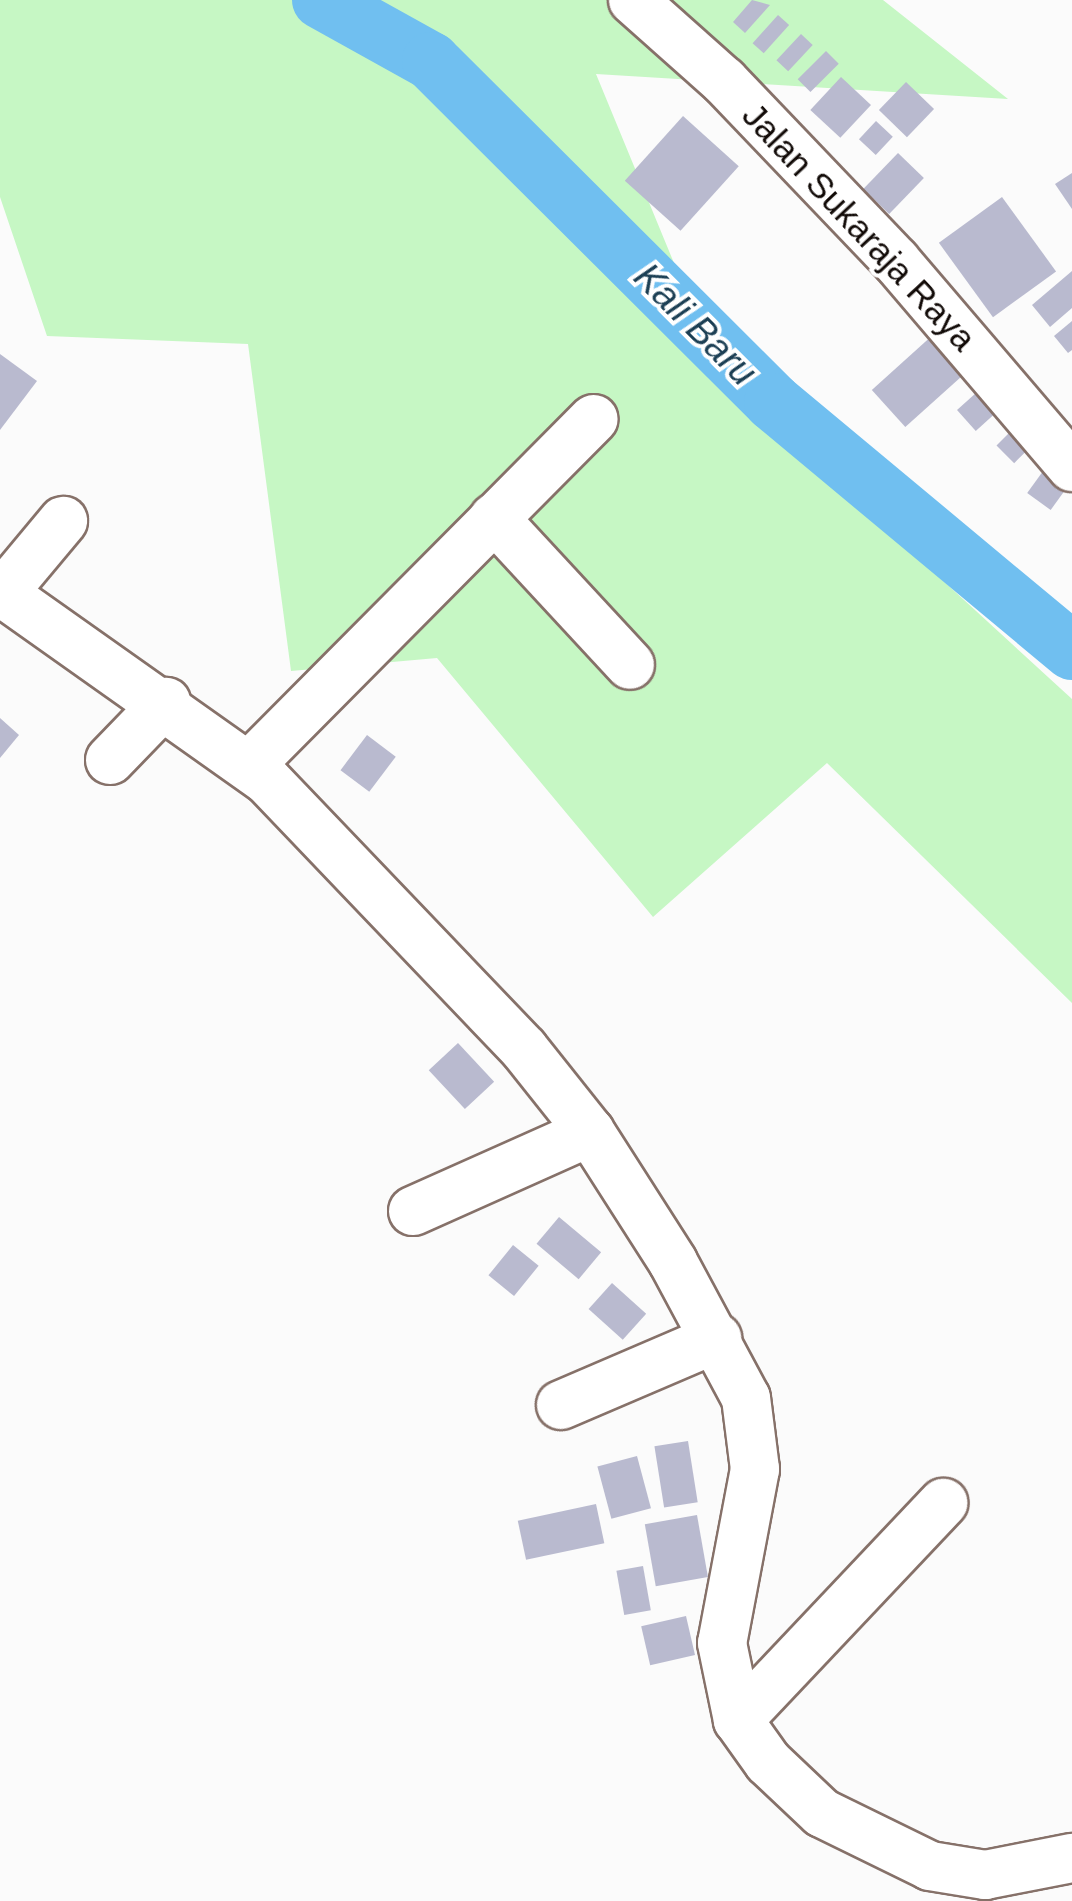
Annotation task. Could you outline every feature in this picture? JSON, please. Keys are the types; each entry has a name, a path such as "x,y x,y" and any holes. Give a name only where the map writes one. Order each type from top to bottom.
{"street":[{"name":"Jalan Sukaraja Raya","path":"632,0 724,80 896,261 1066,452"},
{"path":"249,766 593,419"},
{"path":"494,518 630,665"},
{"path":"63,521 1,592 166,702 249,766 524,1049 590,1132 717,1338 754,1435 722,1643 738,1720 786,1783 822,1814 897,1854 985,1875 1072,1858"},
{"path":"110,760 166,702"},
{"path":"412,1211 590,1132"},
{"path":"562,1405 717,1338"},
{"path":"738,1720 943,1502"}],"green space":[{"path":"0,0 883,0 1008,99 596,74 721,377 1072,699 1072,1003 827,763 653,917 437,658 291,671 248,344 47,336 0,197"}],"building":[{"path":"752,0 770,5 745,33 733,22"},
{"path":"778,15 789,25 764,53 753,43"},
{"path":"801,34 813,45 788,71 776,60"},
{"path":"826,51 839,64 810,92 798,79"},
{"path":"841,77 871,105 840,138 810,110"},
{"path":"906,82 934,109 907,137 879,110"},
{"path":"683,116 739,166 681,231 625,181"},
{"path":"876,121 893,137 876,155 859,139"},
{"path":"898,153 924,178 889,214 863,189"},
{"path":"1072,173 1072,209 1055,184"},
{"path":"1002,197 1056,271 993,317 939,243"},
{"path":"1072,271 1072,308 1050,327 1032,305"},
{"path":"1072,321 1072,350 1068,353 1054,336"},
{"path":"935,333 968,370 905,427 872,390"},
{"path":"0,354 37,381 0,430"},
{"path":"986,384 1005,405 976,431 957,410"},
{"path":"1017,425 1035,443 1014,463 996,446"},
{"path":"1046,467 1069,484 1051,510 1027,493"},
{"path":"0,718 19,735 0,758"},
{"path":"367,735 396,757 369,792 341,770"},
{"path":"458,1043 494,1082 465,1109 429,1070"},
{"path":"559,1217 601,1252 579,1279 537,1244"},
{"path":"513,1245 539,1266 514,1296 488,1275"},
{"path":"612,1283 646,1314 623,1340 589,1309"},
{"path":"688,1441 698,1502 664,1508 654,1446"},
{"path":"637,1456 651,1508 611,1519 597,1467"},
{"path":"596,1504 604,1543 526,1560 518,1521"},
{"path":"697,1515 708,1577 656,1586 645,1524"},
{"path":"643,1566 651,1610 624,1615 616,1571"},
{"path":"686,1616 695,1655 650,1665 641,1626"}],"waterway":[{"name":"Kali Baru","path":"321,0 431,61 773,402 1072,651"}]}
